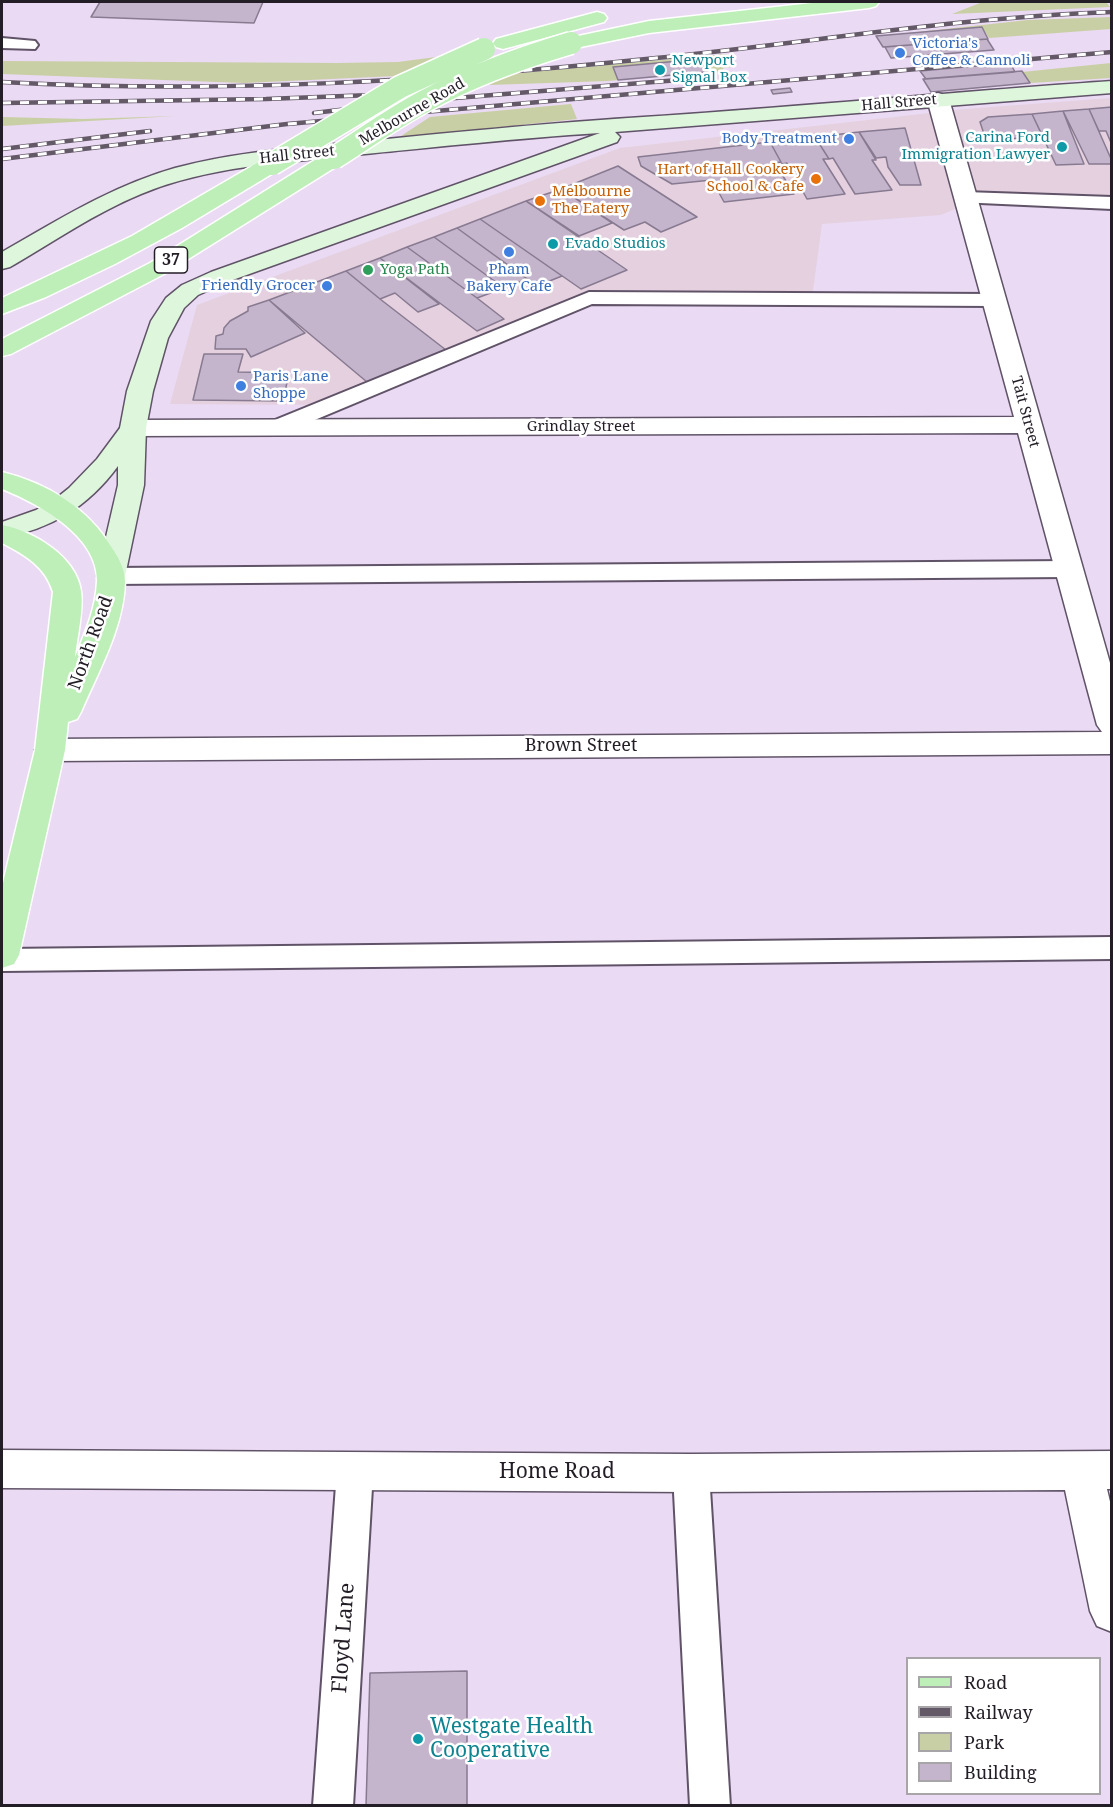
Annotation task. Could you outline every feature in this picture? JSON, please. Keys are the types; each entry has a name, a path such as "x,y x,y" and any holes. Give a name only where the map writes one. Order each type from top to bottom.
{"main road":[{"name":"Melbourne Road","path":"2,307 116,255 206,206 418,77 503,43 589,20 715,2"},
{"name":"Melbourne Road","path":"2,349 158,268 419,104 456,84 525,57 571,43 659,26 869,2"},
{"name":"North Road","path":"2,480 39,495 63,508 94,539 104,555 111,576 104,618 50,750"},
{"name":"North Road","path":"2,531 37,550 52,562 62,574 66,586 66,606 50,750 2,957"}],"street":[{"name":"Hall Street","path":"2,262 116,196 182,173 268,157 499,134 687,122 938,99 1112,87"},
{"name":"Tait Street","path":"938,99 1112,724"},
{"name":"Hall Street","path":"111,576 131,485 134,459 133,428 140,391 163,321 175,303 190,290 219,277 525,166 621,134 687,122"},
{"path":"499,134 520,139 532,146 535,150 534,156 525,166"},
{"name":"Grindlay Street","path":"133,428 1029,425"},
{"name":"Hall Street","path":"2,531 32,523 63,508 98,476 133,428"},
{"name":"Brown Street","path":"50,750 1112,743"},
{"name":"Home Road","path":"2,1469 691,1473 1097,1470"},
{"path":"1097,1470 1112,1611"}],"lane":[{"path":"2,43 30,45"},
{"path":"965,198 1112,203"},
{"path":"278,428 590,298 994,300"},
{"path":"111,576 1069,569"},
{"path":"2,957 1112,948"},
{"name":"Floyd Lane","path":"333,1806 356,1471"},
{"path":"691,1473 710,1806"}],"shaded area":[{"path":"1111,98 1111,198 992,193 941,215 822,224 812,298 591,294 325,405 170,404 197,305 620,148 965,109"}],"green space":[{"path":"1106,2 1110,7 952,14 980,3"},
{"path":"1111,17 1111,29 989,38 982,27 899,34 1028,20"},
{"path":"726,54 732,67 723,68 724,71 608,81 489,85 510,74"},
{"path":"436,57 396,76 244,83 2,74 2,61 338,63 398,62"},
{"path":"1111,63 1111,78 1030,83 1022,72"},
{"path":"571,104 577,119 398,138 430,117"},
{"path":"176,116 2,126 2,117 83,119"}],"building":[{"path":"100,2 263,2 254,23 91,17"},
{"path":"982,27 988,39 883,47 876,36"},
{"path":"987,39 994,50 891,58 885,47"},
{"name":"Newport Signal Box","path":"701,59 707,72 618,80 613,67"},
{"path":"1010,63 1015,72 926,79 920,71"},
{"path":"1022,71 1030,83 931,92 923,79"},
{"path":"790,88 792,92 773,94 771,90"},
{"path":"1112,107 1112,145 1106,131 1099,131 1089,109"},
{"path":"1089,109 1112,164 1089,164 1063,111"},
{"name":"Carina Ford Immigration Lawyer","path":"1063,111 1084,164 1056,165 1032,114"},
{"path":"1032,114 1043,137 986,140 980,122 988,117"},
{"path":"905,128 921,185 900,185 888,167 886,157 876,158 859,132"},
{"path":"859,132 876,160 872,160 892,190 855,194 833,158 829,159 815,137"},
{"name":"Hart of Hall Cookery School & Cafe","path":"815,137 829,159 823,159 845,194 807,199 787,163 782,164 770,142"},
{"path":"770,142 781,162 775,163 794,194 724,202 712,180 672,184 641,166 638,157"},
{"path":"618,166 697,217 661,232 645,222 624,230 561,189"},
{"path":"561,189 612,223 579,236 526,201"},
{"name":"Evado Studios","path":"526,201 627,270 581,289 480,219"},
{"name":"Pham Bakery Cafe","path":"480,219 562,276 537,286 457,228"},
{"path":"457,228 527,279 504,288 434,237"},
{"path":"434,237 504,288 477,298 407,247"},
{"path":"407,247 504,319 477,331 380,258"},
{"path":"380,258 439,304 418,312 395,293 380,299 346,271"},
{"path":"346,271 446,350 367,382 269,300"},
{"path":"269,300 305,333 251,357 246,349 215,349 216,336 223,334 224,328 230,321 248,311 248,307"},
{"name":"Paris Lane Shoppe","path":"204,354 243,354 238,372 289,373 283,401 193,400"},
{"name":"Westgate Health Cooperative","path":"467,1671 467,1806 366,1806 370,1673"}],"railway":[{"path":"2,82 167,87 410,79 656,58 998,19 1112,12"},
{"path":"2,159 287,124 1112,52"},
{"path":"314,113 406,102 691,79"},
{"path":"2,103 266,99 424,93"},
{"path":"2,149 150,131"}],"place":[{"name":"Victoria's Coffee & Cannoli","path":"900,53"},
{"name":"Newport Signal Box","path":"660,70"},
{"name":"Body Treatment","path":"849,139"},
{"name":"Carina Ford Immigration Lawyer","path":"1062,147"},
{"name":"Hart of Hall Cookery School & Cafe","path":"816,179"},
{"name":"Melbourne The Eatery","path":"540,201"},
{"name":"Evado Studios","path":"553,244"},
{"name":"Pham Bakery Cafe","path":"509,252"},
{"name":"Yoga Path","path":"368,270"},
{"name":"Friendly Grocer","path":"327,286"},
{"name":"Paris Lane Shoppe","path":"241,386"},
{"name":"Westgate Health Cooperative","path":"418,1739"}]}
